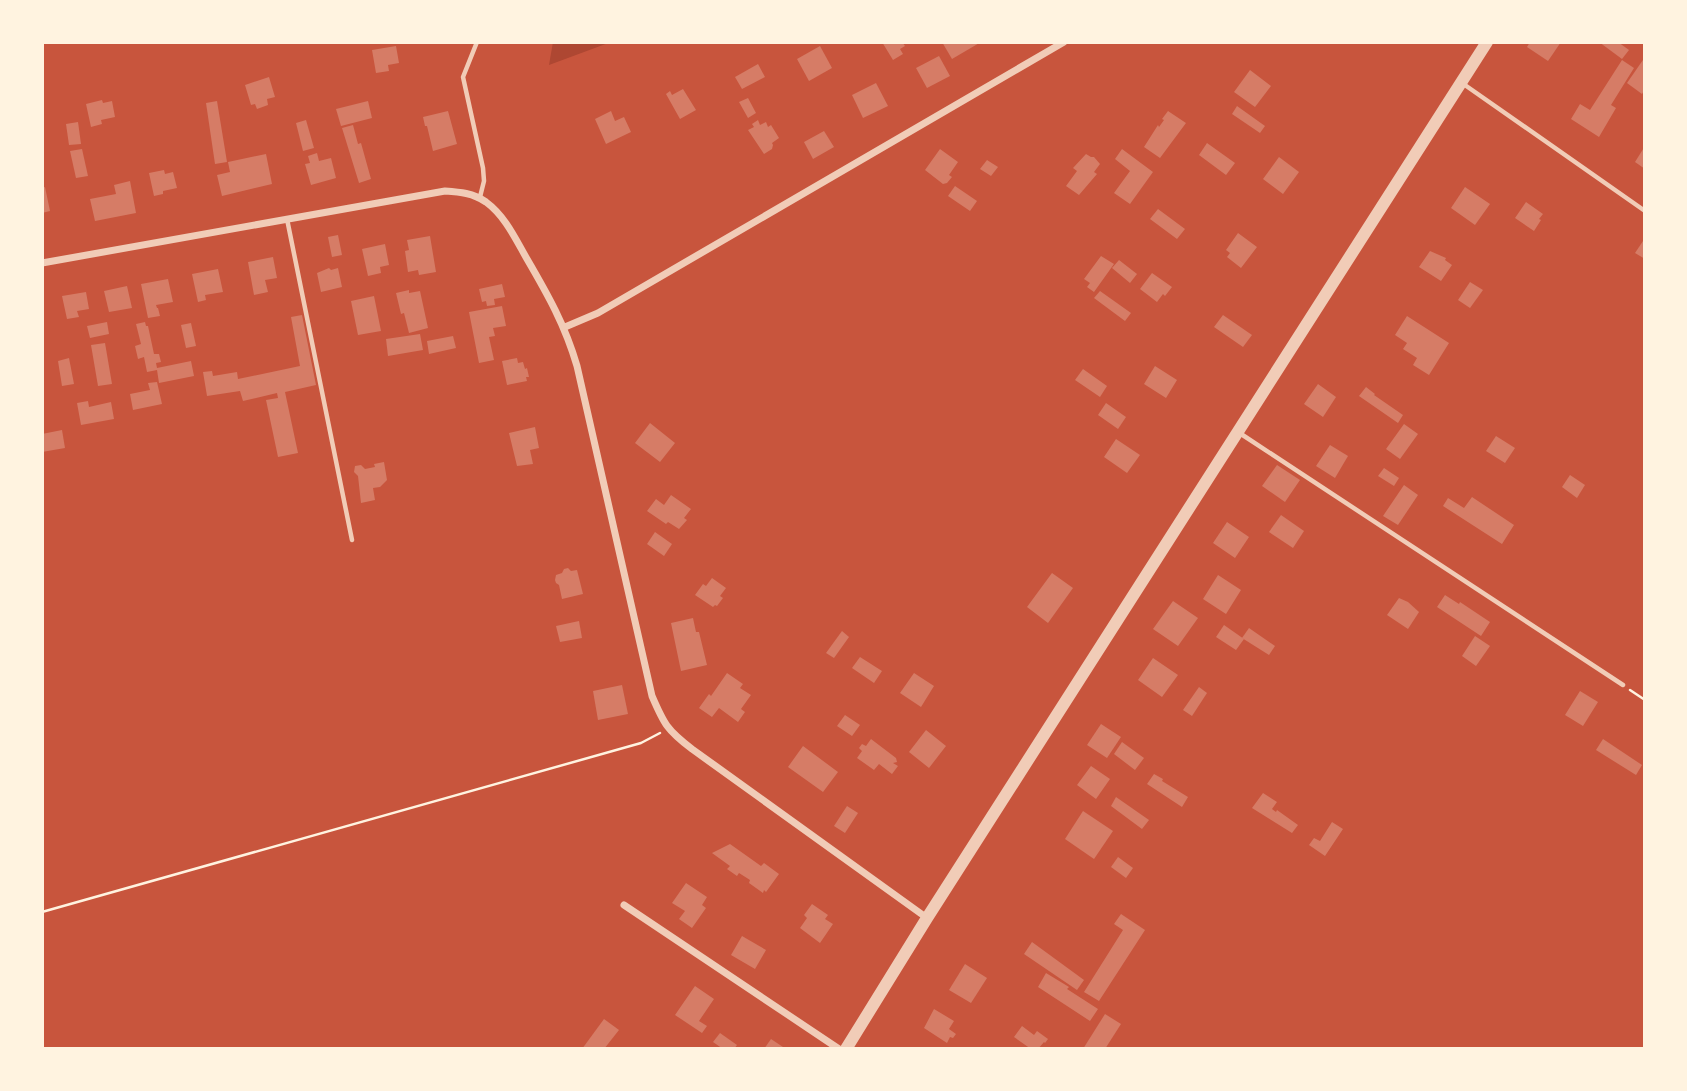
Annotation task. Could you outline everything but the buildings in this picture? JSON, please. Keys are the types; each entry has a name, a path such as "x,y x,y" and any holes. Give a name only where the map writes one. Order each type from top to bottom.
{"street":[{"path":"565,327 598,313 1064,42"},
{"path":"846,1049 1487,42"},
{"path":"42,263 445,191 480,198 507,223 565,327 577,366 652,696 664,723 692,749 927,918"},
{"path":"624,905 839,1049"}],"lane":[{"path":"477,42 463,77 483,168 484,181 480,198"},
{"path":"1461,83 1645,211"},
{"path":"287,219 352,540"},
{"path":"1237,432 1623,685"}],"path":[{"path":"1623,685 1645,700"},
{"path":"42,912 641,743 668,728"}],"shaded area":[{"path":"553,42 611,42 549,65"}]}
